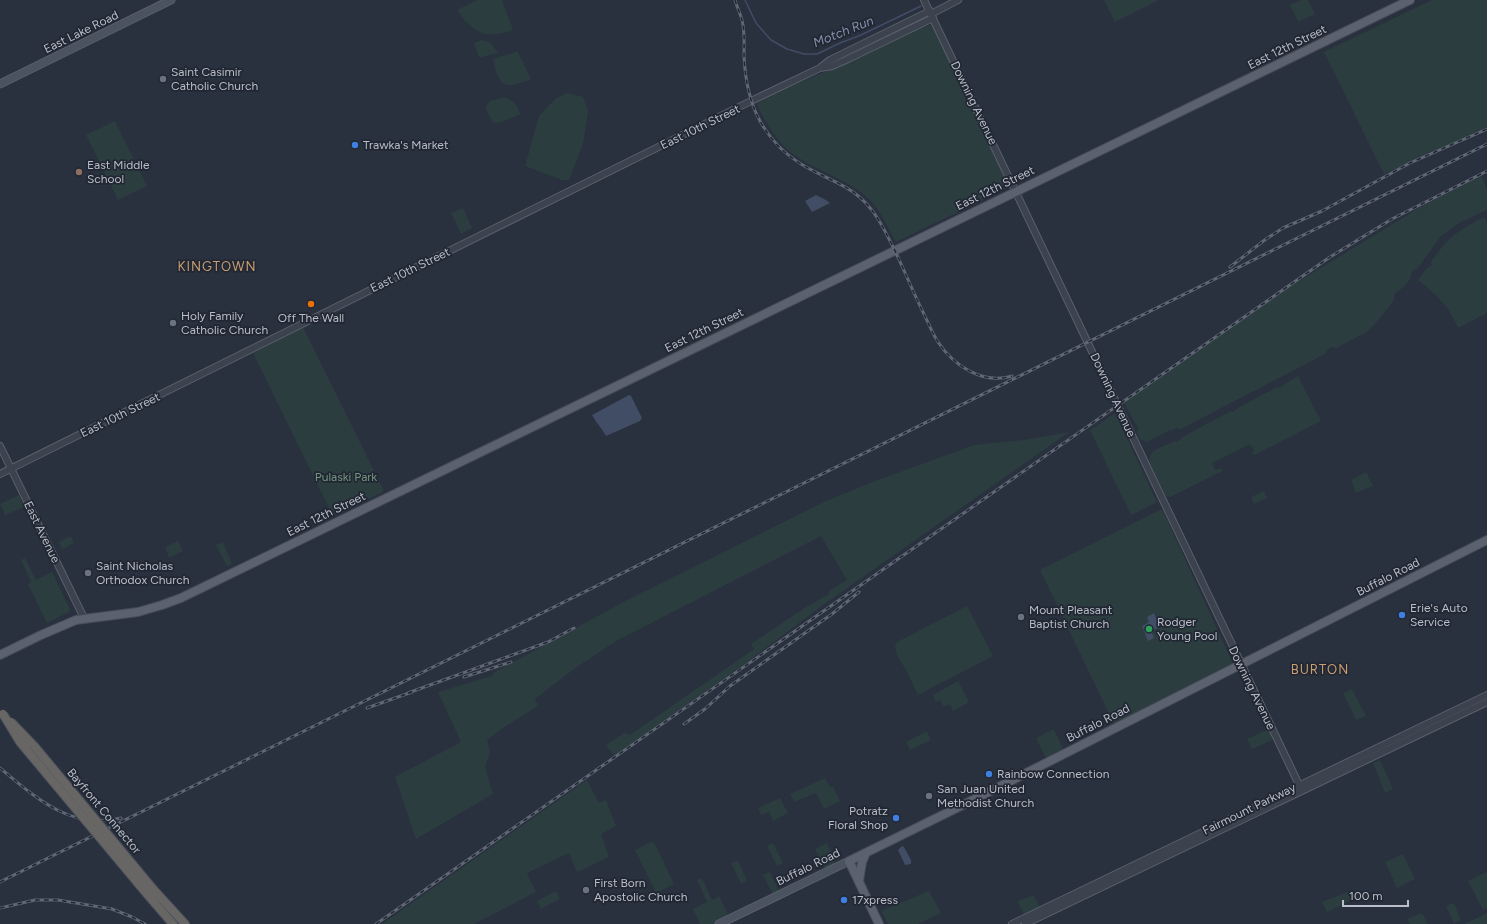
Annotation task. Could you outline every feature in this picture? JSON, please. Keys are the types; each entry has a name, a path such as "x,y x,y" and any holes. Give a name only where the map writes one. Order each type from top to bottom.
{"highway":[{"name":"Bayfront Connector","path":"1,713 35,747 150,892 173,924"},
{"name":"Bayfront Connector","path":"150,892 185,924"}],"main road":[{"name":"East Lake Road","path":"0,84 171,0"},
{"name":"East 12th Street","path":"0,655 70,621 84,618 118,616 138,612 181,598 1410,0"},
{"name":"Buffalo Road","path":"719,924 866,853 1487,540"},
{"path":"859,882 861,866 866,853"},
{"path":"849,861 879,924"}],"street":[{"name":"Downing Avenue","path":"924,0 1300,788"},
{"name":"East 10th Street","path":"0,474 300,324 820,68 832,66 848,59 958,0"},
{"name":"East Avenue","path":"0,446 84,618"},
{"name":"Fairmount Parkway","path":"1025,924 1487,695"},
{"name":"Fairmount Parkway","path":"1012,924 1300,788 1487,702"}],"green space":[{"path":"477,0 502,0 513,30 503,33 488,34 475,29 469,24 457,10"},
{"path":"1104,0 1159,0 1115,22"},
{"path":"1301,0 1308,0 1315,14 1298,22 1290,5"},
{"path":"1432,0 1487,0 1487,127 1384,174 1324,52"},
{"path":"933,25 1010,183 1009,186 991,196 896,242 881,215 870,200 852,186 804,161 788,150 772,132 756,104 921,27"},
{"path":"482,40 490,42 498,53 479,57 474,43"},
{"path":"518,52 531,79 515,85 504,84 498,76 493,59"},
{"path":"567,93 583,97 588,111 583,144 569,180 562,180 525,166 539,116 555,99"},
{"path":"505,97 515,103 521,114 502,122 493,123 485,107 490,101"},
{"path":"115,121 147,186 118,200 86,135"},
{"path":"1481,175 1487,189 1487,210 1459,223 1441,236 1417,269 1412,271 1408,282 1397,291 1394,295 1394,300 1367,332 1336,348 1332,347 1328,349 1325,354 1181,429 1176,428 1171,431 1171,434 1170,430 1147,442 1139,439 1137,431 1138,428 1123,401 1268,300 1442,194"},
{"path":"463,208 472,228 461,234 451,213"},
{"path":"1484,217 1487,222 1487,313 1458,328 1451,313 1441,301 1418,280 1427,268 1432,265 1431,262 1445,243 1462,229"},
{"name":"Pulaski Park","path":"303,327 383,489 383,492 335,515 332,514 253,353"},
{"path":"1298,376 1321,421 1254,455 1252,452 1254,451 1250,444 1212,463 1215,470 1220,468 1223,471 1170,497 1166,496 1150,463 1149,458 1153,451 1175,441 1177,442 1186,435 1231,411 1233,412 1277,387 1283,386"},
{"path":"1115,413 1157,502 1131,515 1090,430"},
{"path":"1069,432 826,603 751,659 614,756 606,745 624,733 630,735 754,649 751,644 806,607 829,594 829,591 847,580 821,536 616,641 574,669 535,699 538,706 487,740 490,752 485,767 493,794 416,839 395,777 461,742 438,692 492,676 495,672 629,599 824,502 870,483 974,445 1024,440"},
{"path":"1366,472 1373,486 1356,493 1351,480"},
{"path":"1264,491 1267,498 1254,504 1251,497"},
{"path":"19,495 24,507 5,515 0,504"},
{"path":"1162,509 1233,664 1114,724 1040,570"},
{"path":"71,536 74,543 62,549 59,542"},
{"path":"178,541 183,551 169,558 165,547"},
{"path":"223,542 232,564 227,566 216,545"},
{"path":"25,558 36,580 52,572 70,609 69,612 47,623 28,584 31,582 21,560"},
{"path":"967,606 993,656 918,695 897,655 895,646 897,642"},
{"path":"958,681 969,702 953,711 950,704 943,707 940,700 936,702 933,695"},
{"path":"1352,689 1366,716 1356,720 1343,693"},
{"path":"1054,729 1063,749 1046,758 1036,738"},
{"path":"1269,730 1274,739 1252,749 1247,739"},
{"path":"927,731 931,740 910,750 906,742"},
{"path":"1380,760 1393,789 1385,793 1373,763"},
{"path":"825,778 830,787 833,786 840,801 824,809 816,793 794,802 790,794"},
{"path":"587,780 599,803 606,800 616,826 601,834 609,857 577,872 569,853 527,873 536,892 474,924 382,924"},
{"path":"780,798 788,813 773,821 769,812 761,815 758,808"},
{"path":"654,842 674,884 656,893 635,850"},
{"path":"773,843 783,863 777,866 767,846"},
{"path":"827,843 836,864 827,868 824,867 815,849"},
{"path":"1403,854 1415,879 1397,888 1385,862"},
{"path":"738,860 747,881 741,884 731,863"},
{"path":"770,872 779,892 773,895 763,875"},
{"path":"1487,872 1487,908 1483,910 1468,881"},
{"path":"702,878 712,900 719,896 729,917 713,924 700,924 693,909 707,902 697,880"},
{"path":"556,891 560,899 541,909 537,901"},
{"path":"929,891 941,913 918,924 888,924 881,911"},
{"path":"1347,892 1350,901 1327,912 1322,902"},
{"path":"1034,895 1040,908 1024,915 1017,901"},
{"path":"1454,903 1461,920 1454,924 1446,906"},
{"path":"1422,913 1428,924 1410,924 1407,919"},
{"path":"1487,913 1487,924 1464,924"}],"water":[{"path":"816,195 830,203 812,212 805,201"},
{"path":"629,395 631,396 642,418 640,421 606,436 592,415"},
{"name":"Rodger Young Pool","path":"1154,613 1160,627 1151,631 1154,638 1148,641 1142,626 1149,622 1147,617"},
{"path":"902,846 911,860 911,864 905,865 898,850"}],"waterway":[{"name":"Motch Run","path":"745,0 756,23 771,40 787,49 804,54 817,54 921,6"}],"railway":[{"path":"735,0 743,24 744,56 748,89 756,113 768,134 794,160 853,192 870,208 891,242 934,335 952,359 961,366 980,376 990,378 1012,376"},
{"path":"1230,267 1266,239 1283,228 1322,211 1410,163 1487,129"},
{"path":"0,882 1487,144"},
{"path":"376,924 1330,257 1392,219 1487,171"},
{"path":"684,724 705,709 730,686 832,614 859,592"},
{"path":"408,693 548,642 574,628"},
{"path":"464,677 511,662"},
{"path":"367,708 412,692"},
{"path":"0,768 40,800 70,816 86,820 103,821 121,818"},
{"path":"0,908 35,900 58,900 112,909 145,924"}],"place":[{"name":"Saint Casimir Catholic Church","path":"163,79"},
{"name":"Trawka's Market","path":"355,145"},
{"name":"East Middle School","path":"79,172"},
{"name":"Off The Wall","path":"311,304"},
{"name":"Holy Family Catholic Church","path":"173,323"},
{"name":"Saint Nicholas Orthodox Church","path":"88,573"},
{"name":"Erie's Auto Service","path":"1402,615"},
{"name":"Mount Pleasant Baptist Church","path":"1021,617"},
{"name":"Rodger Young Pool","path":"1149,629"},
{"name":"Rainbow Connection","path":"989,774"},
{"name":"San Juan United Methodist Church","path":"929,796"},
{"name":"Potratz Floral Shop","path":"896,818"},
{"name":"First Born Apostolic Church","path":"586,890"},
{"name":"17xpress","path":"844,900"}],"district":[{"name":"KINGTOWN","path":"217,266"},
{"name":"BURTON","path":"1320,669"}]}
